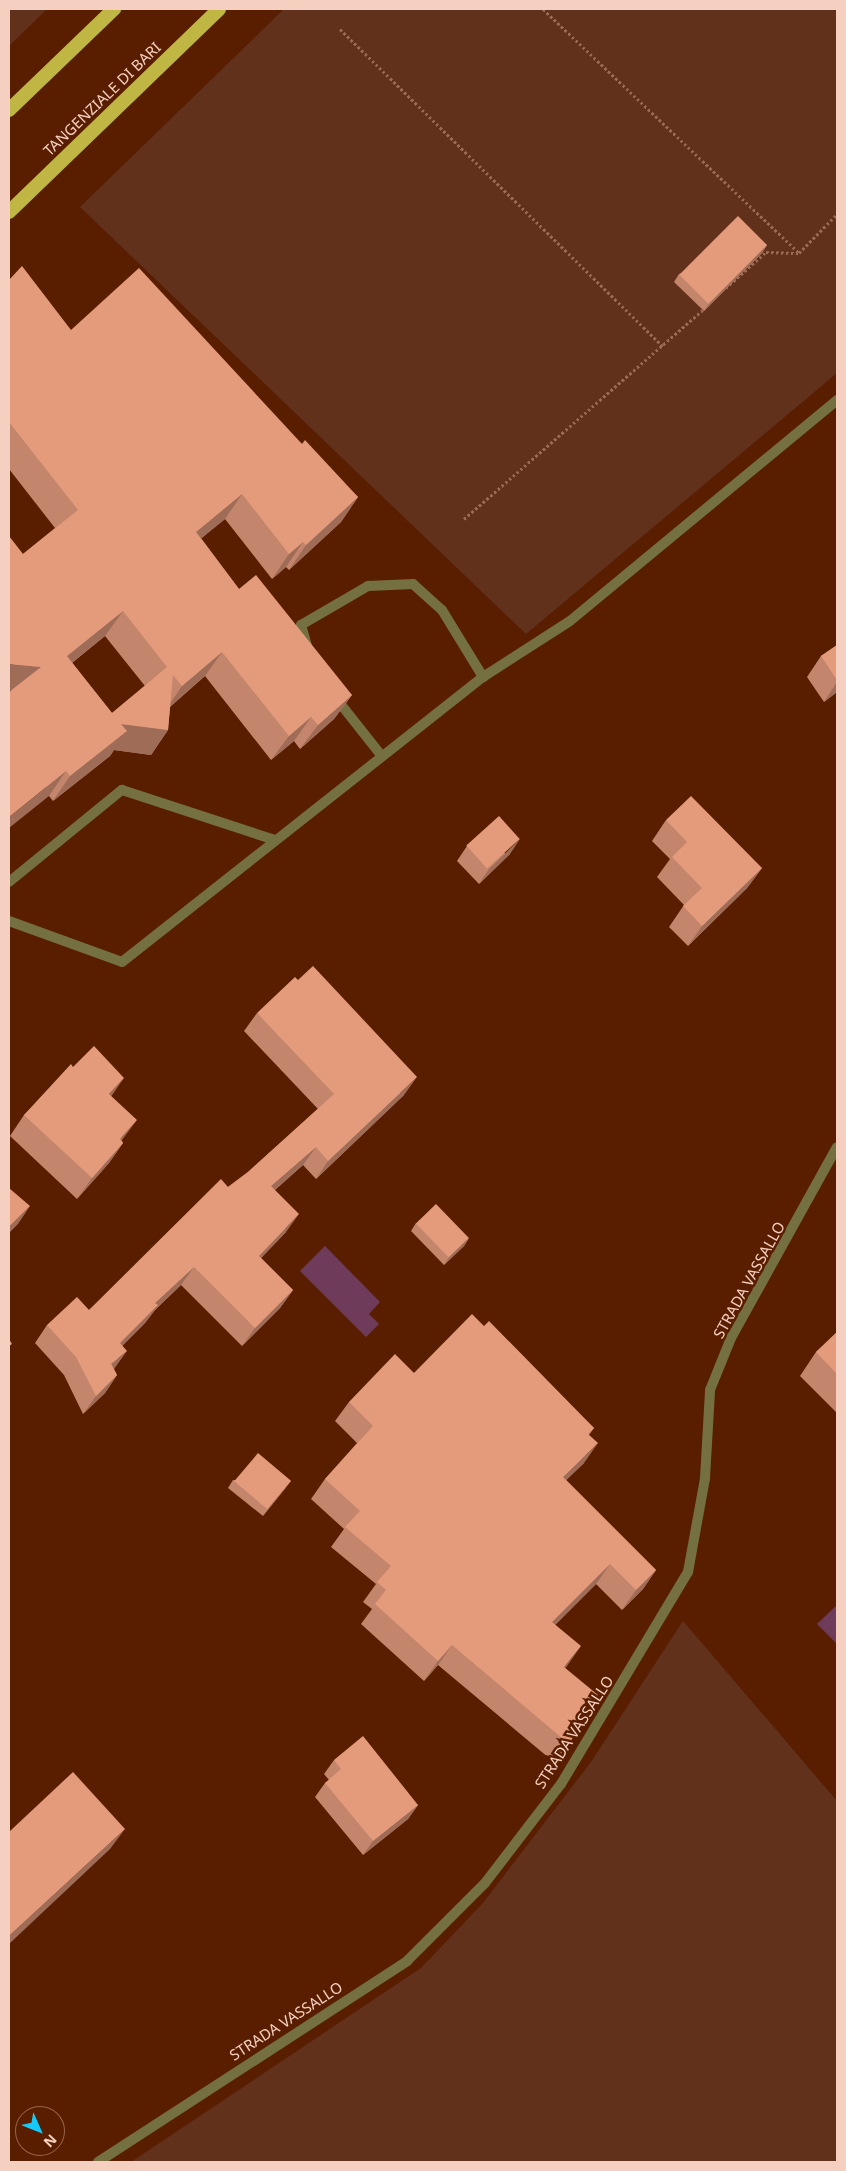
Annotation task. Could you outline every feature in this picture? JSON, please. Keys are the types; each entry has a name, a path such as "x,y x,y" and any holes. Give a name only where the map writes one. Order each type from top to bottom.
{"highway":[{"path":"9,110 114,9"},
{"name":"TANGENZIALE DI BARI","path":"9,212 219,9"}],"street":[{"path":"9,921 122,962 381,755 483,677 570,621 837,400"},
{"path":"310,659 301,625 368,586 413,584 442,610 483,677"},
{"path":"329,689 381,755"},
{"path":"9,882 122,790 275,840"},
{"name":"STRADA VASSALLO","path":"98,2162 408,1960 485,1883 561,1784 688,1572 705,1478 710,1390 731,1338 837,1147"}],"path":[{"path":"543,9 799,253"},
{"path":"340,29 663,346"},
{"path":"722,292 766,252 799,253 837,214"},
{"path":"464,519 707,306"}],"shaded area":[{"path":"9,9 47,9 9,46"},
{"path":"284,9 837,9 837,373 526,634 80,207"},
{"path":"325,1246 380,1302 369,1314 379,1324 366,1337 300,1271"},
{"path":"837,1605 837,1644 817,1624"},
{"path":"683,1621 837,1801 837,2162 131,2162 421,1968 483,1903 591,1762"}],"building":[{"path":"738,216 767,245 708,304 679,275"},
{"path":"22,266 71,330 139,268 302,444 305,440 358,497 306,545 303,542 289,554 242,494 196,532 239,589 256,575 352,695 318,725 311,717 289,736 222,652 182,686 173,675 168,730 121,724 127,731 70,776 66,771 9,817 9,692 41,667 9,664 9,536 23,554 78,510 9,422 9,280","holes":["123,611 167,667 112,713 67,656"]},
{"path":"837,645 837,680 821,656"},
{"path":"691,796 762,868 702,926 683,906 702,888 672,857 687,842 666,820"},
{"path":"499,816 520,839 487,868 466,845"},
{"path":"313,966 417,1077 328,1161 316,1147 271,1186 299,1214 259,1256 293,1290 255,1328 194,1267 155,1303 158,1305 120,1343 127,1351 111,1364 117,1375 96,1396 76,1357 47,1325 77,1297 89,1310 221,1179 228,1187 248,1172 334,1094 257,1013 295,977 298,980"},
{"path":"94,1046 124,1078 109,1094 137,1120 120,1139 123,1143 92,1178 24,1115 71,1064 73,1067"},
{"path":"9,1188 30,1206 9,1227"},
{"path":"436,1204 469,1238 449,1257 416,1223"},
{"path":"472,1314 484,1326 489,1321 594,1428 588,1434 598,1443 563,1477 656,1570 636,1590 610,1564 552,1622 581,1646 564,1667 598,1695 569,1744 452,1645 438,1661 375,1604 386,1590 377,1582 391,1566 345,1527 360,1511 325,1479 373,1426 349,1402 395,1354 414,1373"},
{"path":"837,1332 837,1374 816,1352"},
{"path":"258,1453 291,1481 267,1509 234,1481"},
{"path":"363,1736 418,1805 373,1841 325,1783 341,1769 334,1760"},
{"path":"73,1772 125,1829 9,1936 9,1832"}]}
